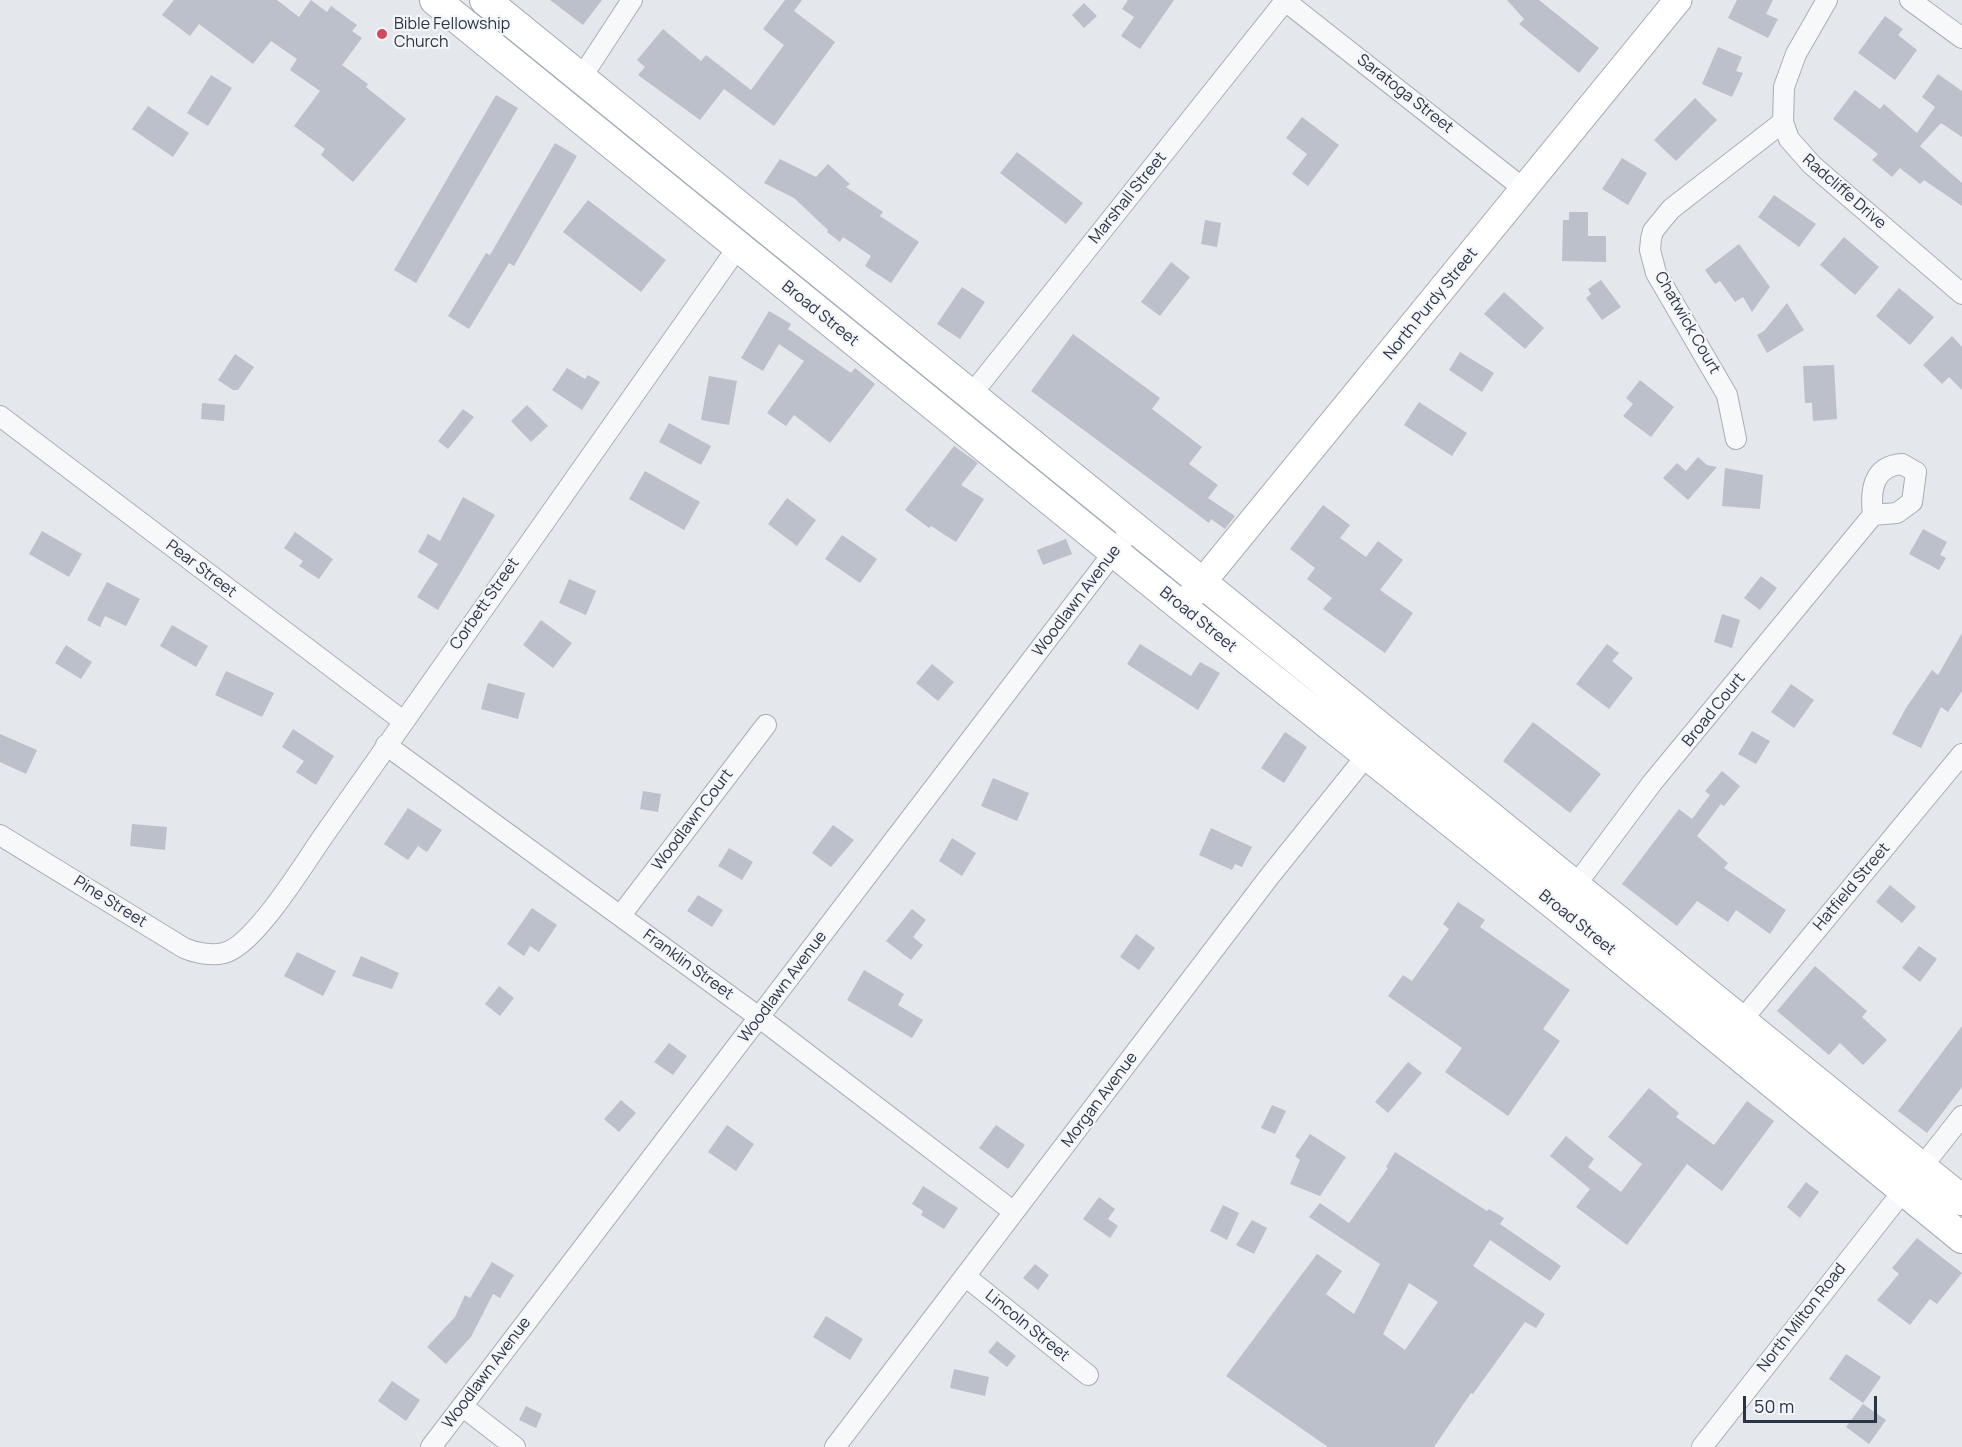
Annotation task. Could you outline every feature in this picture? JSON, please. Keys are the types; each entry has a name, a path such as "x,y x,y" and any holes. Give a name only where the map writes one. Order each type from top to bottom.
{"main road":[{"name":"Broad Street","path":"435,0 1182,608 1559,908 1962,1238"},
{"name":"Broad Street","path":"485,0 1202,583 1577,884 1962,1200"}],"street":[{"path":"581,78 632,0"},
{"name":"Saratoga Street","path":"1285,0 1524,189"},
{"name":"Marshall Street","path":"971,394 1285,0"},
{"name":"North Purdy Street","path":"1182,608 1678,0"},
{"name":"Radcliffe Drive","path":"1827,0 1789,70 1782,104 1789,140 1812,165 1962,294"},
{"path":"1910,0 1962,38"},
{"name":"Chatwick Court","path":"1736,439 1727,394 1656,273 1650,250 1651,239 1657,225 1671,209 1784,122"},
{"name":"Corbett Street","path":"225,953 240,945 264,920 738,247"},
{"name":"Pear Street","path":"0,416 403,721"},
{"name":"Broad Court","path":"1559,908 1652,783 1874,515"},
{"name":"Woodlawn Avenue","path":"431,1447 1133,527"},
{"name":"Woodlawn Court","path":"621,915 766,725"},
{"name":"Franklin Street","path":"386,745 760,1018 1014,1212"},
{"name":"Hatfield Street","path":"1742,1020 1962,754"},
{"name":"Morgan Avenue","path":"835,1447 1269,877 1367,755"},
{"name":"Pine Street","path":"0,835 184,948 195,953 225,953"},
{"name":"North Milton Road","path":"1702,1447 1962,1116"},
{"name":"Lincoln Street","path":"965,1276 1088,1375"},
{"path":"462,1406 515,1447"}],"building":[{"path":"174,0 277,0 299,17 311,0 327,12 331,6 357,25 352,31 362,38 342,65 368,84 366,87 406,119 353,182 321,155 325,149 294,126 320,91 290,70 297,59 271,41 253,64 199,24 190,36 162,15"},
{"path":"550,0 602,0 583,25"},
{"path":"785,0 802,0 794,11 835,42 774,126 724,89 700,120 638,75 645,67 637,60 663,29 701,61 706,55 751,90 784,45 763,29"},
{"path":"1128,0 1174,0 1140,49 1121,36 1134,17 1122,9"},
{"path":"1507,0 1539,0 1599,48 1579,73 1519,24 1524,19"},
{"path":"1737,0 1773,0 1766,14 1778,19 1768,38 1728,18"},
{"path":"1084,3 1097,16 1084,28 1072,15"},
{"path":"1885,16 1903,29 1898,35 1917,50 1895,80 1858,53"},
{"path":"1718,47 1742,57 1736,71 1743,73 1732,97 1702,84"},
{"path":"1938,74 1962,91 1962,137 1941,123 1920,146 1962,183 1962,206 1924,180 1920,184 1900,168 1892,177 1872,160 1878,154 1833,119 1855,90 1880,109 1884,104 1917,133 1935,107 1922,97"},
{"path":"211,75 232,88 208,126 187,113"},
{"path":"496,95 518,108 416,283 394,270"},
{"path":"1695,98 1717,120 1676,161 1654,140"},
{"path":"148,106 189,133 173,157 132,129"},
{"path":"1302,117 1339,145 1308,186 1292,174 1307,154 1286,138"},
{"path":"555,143 577,156 514,266 509,263 469,329 448,316 486,253 490,255"},
{"path":"1017,152 1083,203 1066,224 1000,173"},
{"path":"1622,158 1647,173 1628,205 1602,189"},
{"path":"780,159 816,177 828,164 850,184 846,187 883,212 880,216 919,242 891,283 865,266 871,256 843,237 840,242 794,198 764,183"},
{"path":"1774,195 1816,224 1799,247 1758,217"},
{"path":"588,200 666,260 641,292 563,232"},
{"path":"1569,212 1588,212 1588,236 1606,236 1606,262 1562,261 1563,220 1569,220"},
{"path":"1205,220 1221,223 1217,247 1201,244"},
{"path":"1844,237 1879,267 1855,295 1820,265"},
{"path":"1739,244 1770,287 1752,312 1743,297 1735,302 1720,281 1715,284 1705,270"},
{"path":"1171,262 1190,277 1160,316 1141,302"},
{"path":"1601,280 1621,307 1602,320 1586,298 1591,294 1588,289"},
{"path":"962,287 985,302 960,339 937,324"},
{"path":"1899,288 1934,317 1910,345 1876,316"},
{"path":"1504,292 1544,328 1525,349 1484,314"},
{"path":"1787,303 1804,330 1767,353 1757,335 1764,331"},
{"path":"769,311 791,324 788,329 851,373 855,368 875,384 830,443 794,415 786,426 767,413 804,361 779,344 763,371 741,358"},
{"path":"1073,334 1160,398 1152,409 1202,447 1189,464 1218,485 1208,498 1235,516 1225,529 1211,519 1209,523 1031,391"},
{"path":"1952,336 1962,347 1962,390 1949,377 1942,384 1923,365"},
{"path":"1460,352 1494,373 1482,392 1449,370"},
{"path":"235,354 254,367 238,390 233,390 218,380"},
{"path":"1834,365 1837,419 1813,421 1812,403 1805,403 1803,366"},
{"path":"567,368 585,379 588,375 600,382 582,410 552,390"},
{"path":"709,376 737,381 729,425 701,420"},
{"path":"1640,380 1674,407 1651,437 1623,416 1633,404 1626,398"},
{"path":"1419,402 1467,433 1452,456 1404,425"},
{"path":"202,403 225,405 224,421 201,419"},
{"path":"527,405 548,426 531,442 511,421"},
{"path":"463,409 474,417 448,449 438,441"},
{"path":"669,423 711,446 701,465 659,442"},
{"path":"954,446 978,463 961,485 984,499 956,542 931,526 929,528 905,510"},
{"path":"1698,457 1707,465 1717,467 1688,500 1663,478 1677,463 1686,471"},
{"path":"1725,468 1763,475 1760,509 1722,506"},
{"path":"645,471 700,502 684,530 629,499"},
{"path":"463,497 495,515 438,610 417,597 438,564 418,552 428,534 440,541"},
{"path":"787,498 816,520 797,546 768,524"},
{"path":"1323,505 1350,525 1340,538 1366,557 1378,541 1403,560 1380,590 1413,613 1385,653 1323,609 1332,598 1307,579 1315,568 1290,549"},
{"path":"1923,529 1947,542 1940,555 1946,558 1939,570 1909,554"},
{"path":"42,531 82,554 69,577 29,554"},
{"path":"295,532 333,559 319,579 299,566 303,561 284,548"},
{"path":"842,535 877,559 860,583 825,559"},
{"path":"1066,539 1072,554 1043,565 1037,550"},
{"path":"1761,576 1777,588 1760,610 1744,598"},
{"path":"569,579 596,591 586,615 559,603"},
{"path":"107,582 140,599 126,626 105,616 100,627 87,620"},
{"path":"1722,614 1740,620 1732,648 1714,642"},
{"path":"541,620 572,643 553,668 523,645"},
{"path":"172,625 208,646 196,667 160,646"},
{"path":"1962,633 1962,691 1948,712 1941,707 1921,748 1892,734 1906,708 1932,670 1938,675"},
{"path":"1140,644 1191,676 1200,662 1220,673 1198,710 1127,664"},
{"path":"1607,644 1619,653 1612,661 1633,678 1609,709 1576,684"},
{"path":"66,645 92,662 81,679 55,663"},
{"path":"932,664 954,682 938,701 916,683"},
{"path":"226,671 274,693 262,717 215,695"},
{"path":"488,683 525,693 518,719 481,709"},
{"path":"1791,684 1814,700 1794,728 1771,712"},
{"path":"1533,722 1601,774 1570,813 1503,761"},
{"path":"293,729 334,756 316,785 296,772 304,761 282,747"},
{"path":"1752,731 1770,741 1756,764 1738,754"},
{"path":"1285,732 1307,747 1284,783 1261,768"},
{"path":"0,734 37,750 26,774 0,762"},
{"path":"1722,771 1740,786 1724,806 1721,804 1697,836 1728,863 1724,868 1786,910 1770,934 1736,910 1728,922 1697,901 1677,926 1622,884 1679,809 1692,819 1710,795 1705,791"},
{"path":"993,778 1029,793 1017,821 981,806"},
{"path":"643,791 661,794 658,812 640,809"},
{"path":"408,808 442,830 427,852 418,846 408,860 384,844"},
{"path":"132,824 167,827 165,850 130,846"},
{"path":"833,825 854,840 831,867 812,853"},
{"path":"1211,828 1252,847 1242,867 1235,864 1232,870 1199,855"},
{"path":"952,838 976,853 962,876 939,861"},
{"path":"729,848 753,862 742,880 718,866"},
{"path":"1890,885 1916,907 1902,923 1876,902"},
{"path":"698,895 723,910 712,927 687,911"},
{"path":"1458,902 1485,920 1480,927 1570,990 1543,1029 1560,1041 1508,1116 1445,1072 1462,1048 1388,996 1403,975 1412,981 1449,929 1443,924"},
{"path":"532,908 557,925 539,952 530,946 524,956 507,944"},
{"path":"912,909 926,920 913,937 923,945 911,960 886,941"},
{"path":"1136,934 1155,948 1139,970 1120,957"},
{"path":"1919,946 1937,959 1920,982 1902,968"},
{"path":"297,952 336,971 323,996 284,976"},
{"path":"361,956 399,973 392,989 352,976"},
{"path":"1815,966 1867,1011 1862,1017 1887,1040 1863,1065 1840,1043 1829,1055 1777,1011"},
{"path":"864,970 904,994 898,1005 923,1020 912,1038 847,1000"},
{"path":"499,986 514,998 500,1016 485,1004"},
{"path":"1962,1026 1962,1087 1927,1133 1898,1111"},
{"path":"669,1043 687,1056 673,1075 654,1062"},
{"path":"1408,1062 1422,1073 1388,1113 1375,1102"},
{"path":"1649,1088 1679,1113 1676,1117 1714,1145 1747,1101 1774,1121 1722,1191 1687,1164 1627,1245 1576,1207 1590,1189 1550,1156 1566,1136 1594,1159 1588,1167 1621,1192 1642,1164 1608,1137"},
{"path":"621,1100 636,1113 619,1132 604,1119"},
{"path":"1272,1105 1286,1111 1275,1134 1261,1128"},
{"path":"727,1125 754,1144 736,1171 708,1152"},
{"path":"996,1125 1025,1145 1008,1169 979,1148"},
{"path":"1310,1134 1346,1157 1320,1196 1290,1184 1300,1160 1295,1156"},
{"path":"1395,1152 1487,1211 1489,1209 1504,1218 1500,1224 1561,1266 1550,1281 1490,1240 1473,1266 1545,1314 1536,1328 1525,1322 1473,1394 1471,1393 1434,1447 1328,1447 1226,1376 1317,1254 1342,1271 1326,1294 1354,1314 1380,1264 1309,1217 1320,1203 1349,1223 1388,1168 1386,1167","holes":["1409,1283 1438,1302 1405,1350 1383,1334"]},
{"path":"1806,1182 1819,1192 1800,1218 1787,1207"},
{"path":"923,1186 958,1208 944,1229 921,1215 923,1211 912,1204"},
{"path":"1099,1197 1115,1209 1108,1219 1118,1226 1110,1238 1083,1219"},
{"path":"1223,1205 1239,1213 1227,1240 1210,1231"},
{"path":"1252,1220 1267,1228 1254,1254 1236,1245"},
{"path":"1917,1238 1962,1273 1937,1304 1930,1299 1910,1325 1877,1300 1899,1274 1892,1268"},
{"path":"492,1262 514,1275 500,1298 493,1294 471,1337 446,1364 427,1347 455,1317 465,1295 470,1298"},
{"path":"1035,1264 1049,1275 1038,1290 1023,1278"},
{"path":"826,1316 863,1339 850,1360 813,1337"},
{"path":"997,1341 1016,1356 1007,1367 988,1352"},
{"path":"1846,1354 1881,1377 1863,1403 1829,1379"},
{"path":"954,1369 989,1377 985,1396 950,1388"},
{"path":"392,1381 420,1400 406,1421 378,1401"},
{"path":"1863,1404 1886,1420 1869,1444 1846,1427"},
{"path":"526,1406 542,1414 536,1428 519,1420"}],"place":[{"name":"Bible Fellowship Church","path":"382,34"}]}
